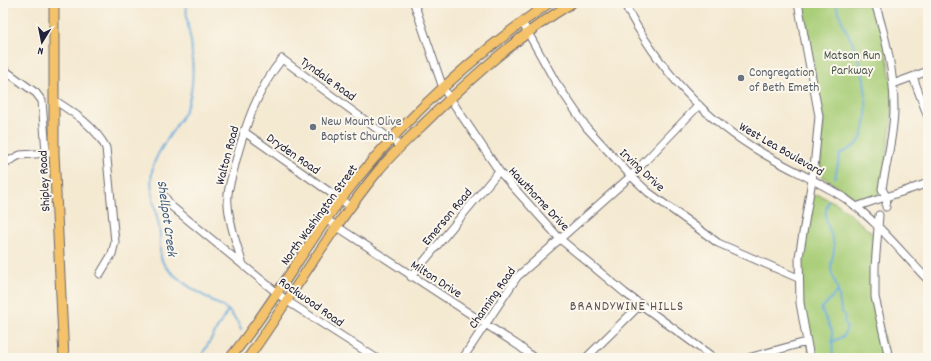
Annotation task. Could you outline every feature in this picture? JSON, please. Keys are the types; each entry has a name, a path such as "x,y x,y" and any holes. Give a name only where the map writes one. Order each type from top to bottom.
{"main road":[{"name":"Shipley Road","path":"54,3 54,100 50,152 64,358"},
{"name":"North Washington Street","path":"230,358 278,293 340,200 390,139 443,88 522,22 549,3"},
{"name":"North Washington Street","path":"248,358 351,207 400,146 451,98 528,32 572,3"}],"street":[{"name":"Hawthorne Drive","path":"414,3 443,88 499,171 560,238 641,304 714,358"},
{"name":"West Lea Boulevard","path":"624,3 645,40 665,70 699,105 719,123 747,144 812,179 856,207 876,225 928,280"},
{"path":"798,3 819,116 819,134 800,243 798,278 800,303 810,358"},
{"path":"875,3 888,43 893,84 893,124 882,189 887,198 886,208"},
{"name":"Irving Drive","path":"522,22 555,81 587,128 631,176 648,192 718,243 798,278"},
{"name":"Walton Road","path":"243,265 230,214 228,194 243,131 259,94 282,59"},
{"name":"Tyndale Road","path":"282,59 400,146"},
{"path":"3,69 36,93 42,101 50,152 20,155 3,164"},
{"path":"893,84 928,71"},
{"path":"913,77 928,117"},
{"path":"54,100 72,112 101,138 106,148 115,242 112,254 100,274"},
{"name":"Channing Road","path":"463,358 517,277 631,176 699,105"},
{"name":"Dryden Road","path":"243,131 351,207"},
{"name":"Emerson Road","path":"412,277 499,171"},
{"path":"856,207 885,196 900,194 928,183"},
{"path":"888,358 875,297 876,225 879,215 900,194"},
{"name":"Rockwood Road","path":"165,197 171,206 287,301 376,358"},
{"name":"Milton Drive","path":"327,220 412,277 486,323 534,358"},
{"path":"586,358 641,304"},
{"path":"748,358 806,342"}],"green space":[{"name":"Matson Run Parkway","path":"803,3 873,3 883,28 894,102 882,189 877,196 861,202 820,175 823,121"},
{"path":"819,195 838,204 873,234 875,297 888,358 810,358 798,278 808,196"}],"waterway":[{"name":"Shellpot Creek","path":"187,3 187,18 193,63 190,97 183,114 154,163 151,187 160,231 160,253 163,263 172,273 187,285 228,310 200,358"},
{"path":"835,178 840,154 859,142 864,131 866,120 866,96 862,71 854,45 844,27 836,3"},
{"path":"828,202 826,209 826,220 834,245 831,270 838,291 821,309 832,331 833,358"},
{"path":"832,342 844,336 847,326 844,321 845,316 841,310 838,291"},
{"path":"228,310 237,321 241,330"}],"place":[{"name":"Congregation of Beth Emeth","path":"741,78"},
{"name":"New Mount Olive Baptist Church","path":"313,127"}],"district":[{"name":"BRANDYWINE HILLS","path":"627,305"}]}
